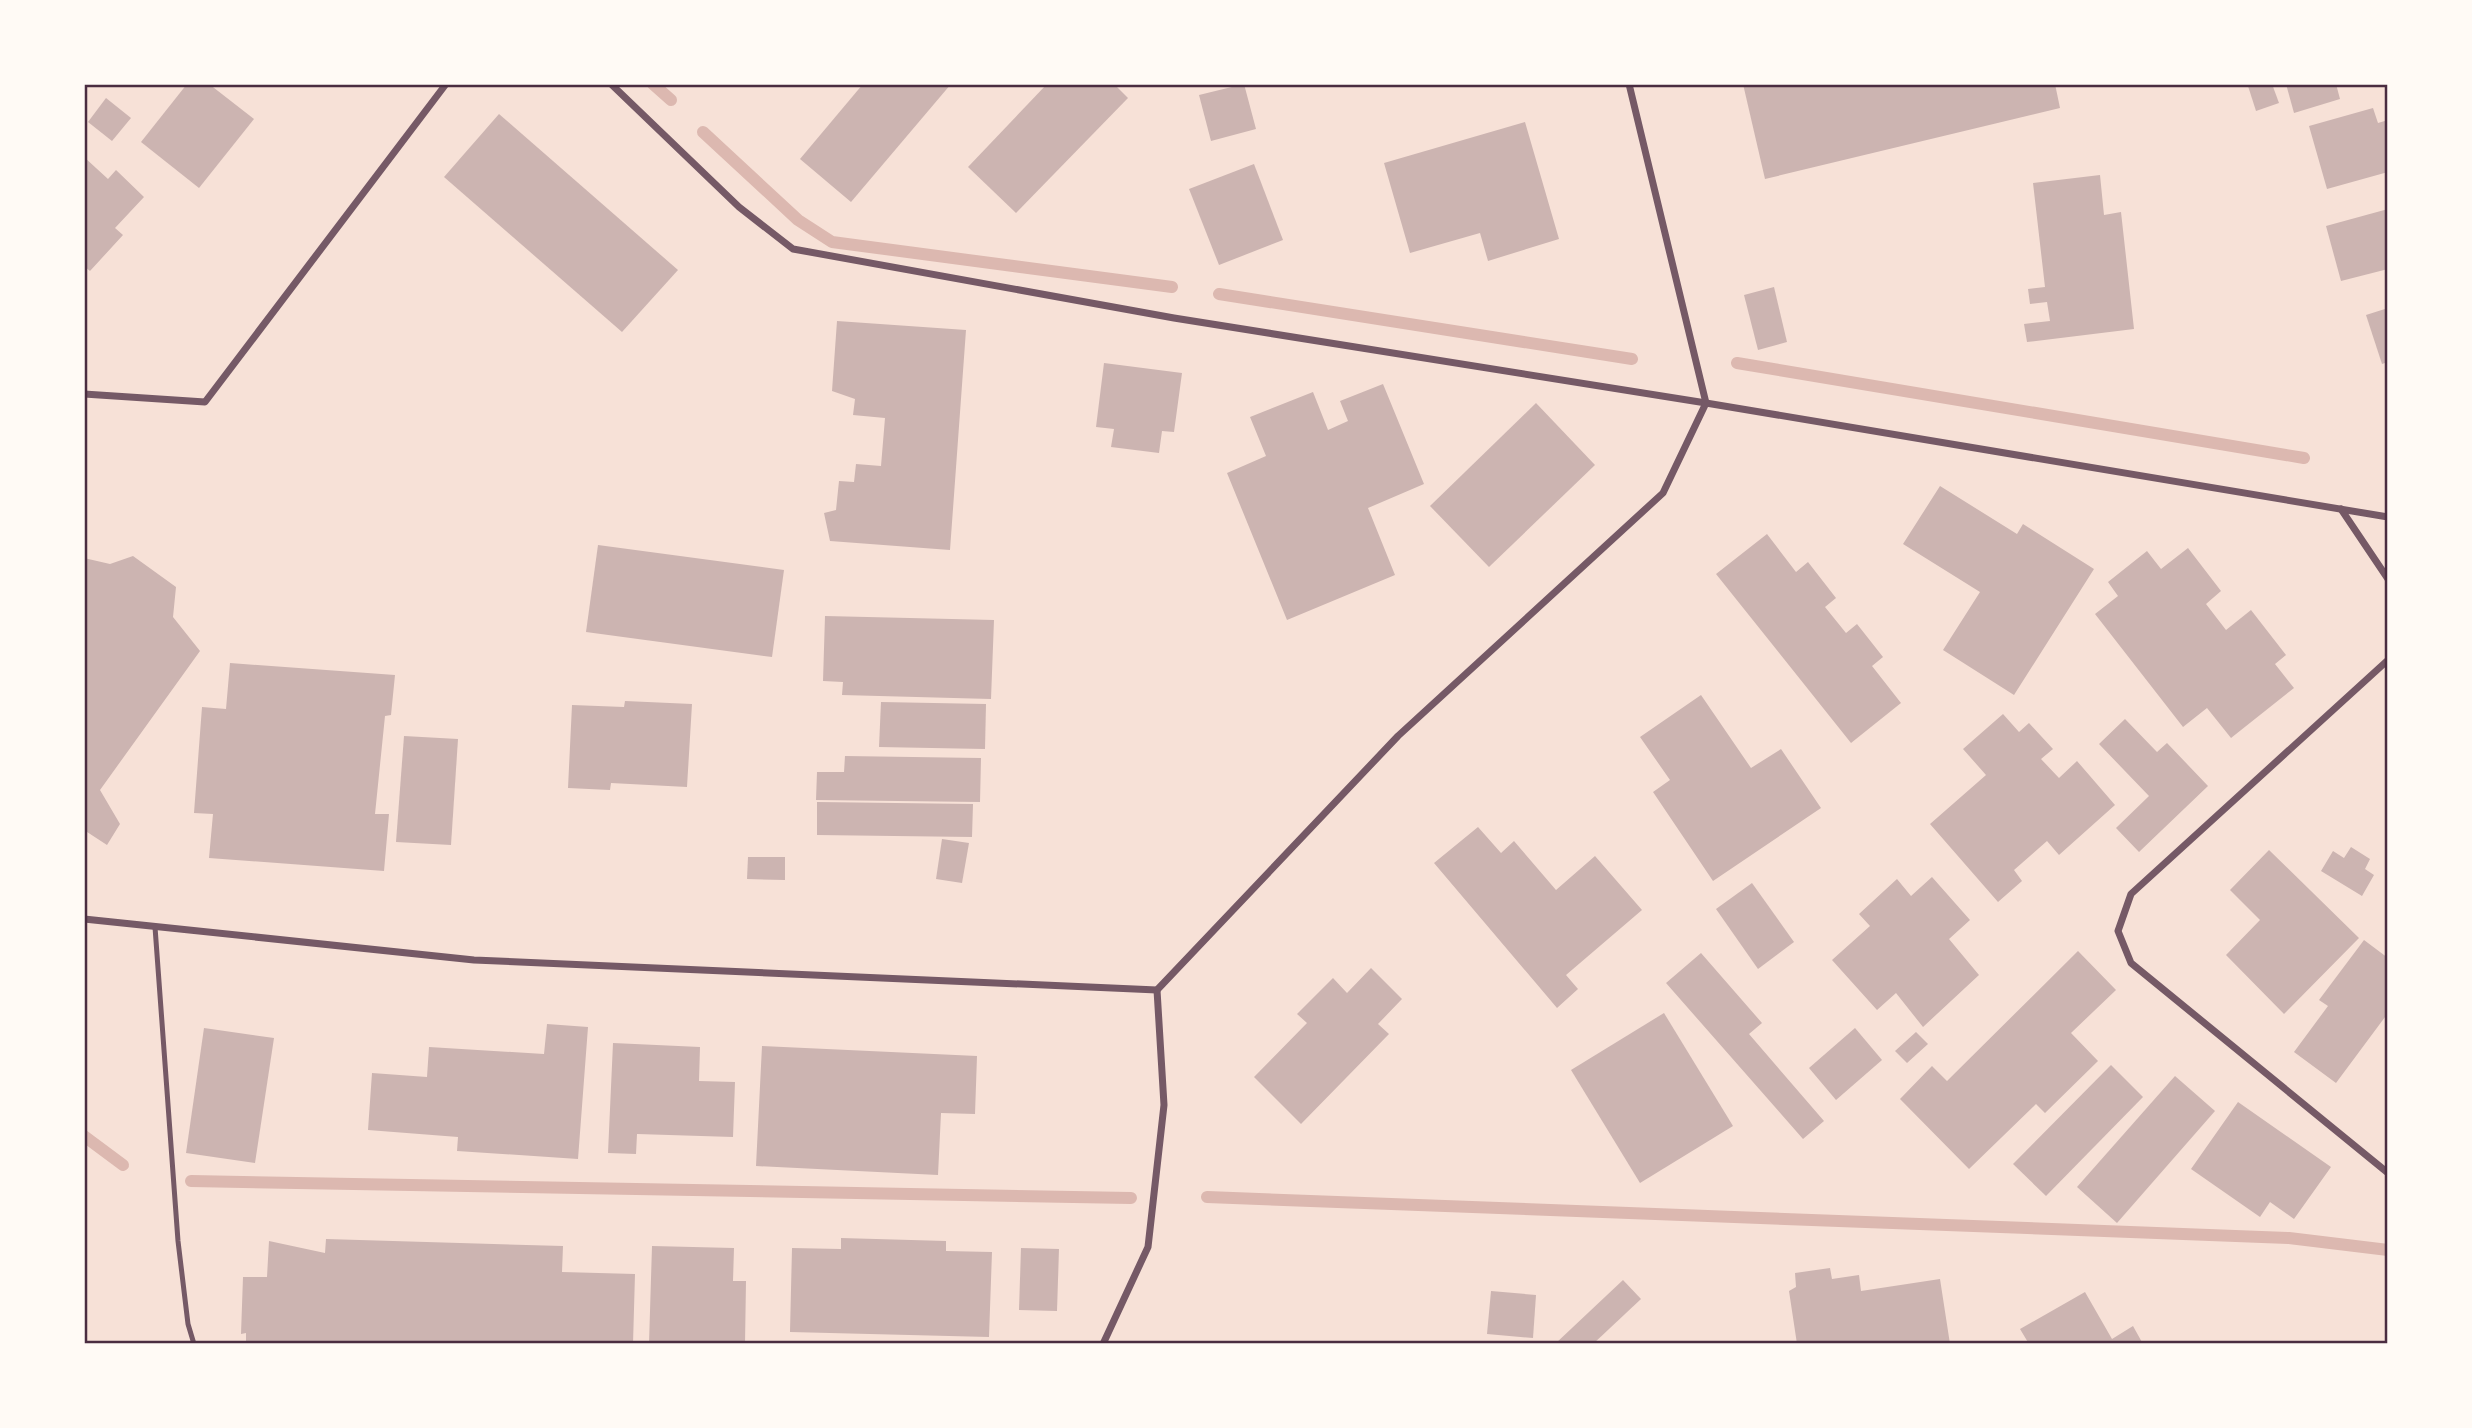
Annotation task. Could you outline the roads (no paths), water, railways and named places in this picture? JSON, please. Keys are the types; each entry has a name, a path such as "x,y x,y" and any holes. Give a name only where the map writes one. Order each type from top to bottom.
{"street":[{"path":"84,394 205,402 446,84"},
{"path":"611,84 739,206 793,249 1174,318 1706,402 2388,517"},
{"path":"1102,1344 1148,1247 1164,1105 1157,990 1398,736 1663,493 1706,402 1629,84"},
{"path":"2341,509 2388,579"},
{"path":"2388,660 2131,894 2118,931 2131,962 2388,1173"},
{"path":"84,919 474,960 1157,990"}],"lane":[{"path":"155,927 177,1241 188,1324 194,1344"}],"waterway":[{"path":"653,84 671,100"},
{"path":"703,132 798,220 832,242 1172,287"},
{"path":"1219,294 1632,359"},
{"path":"1737,363 2304,458"},
{"path":"84,1136 123,1165"},
{"path":"191,1181 1131,1198"},
{"path":"1207,1197 2289,1238 2388,1250"}]}
